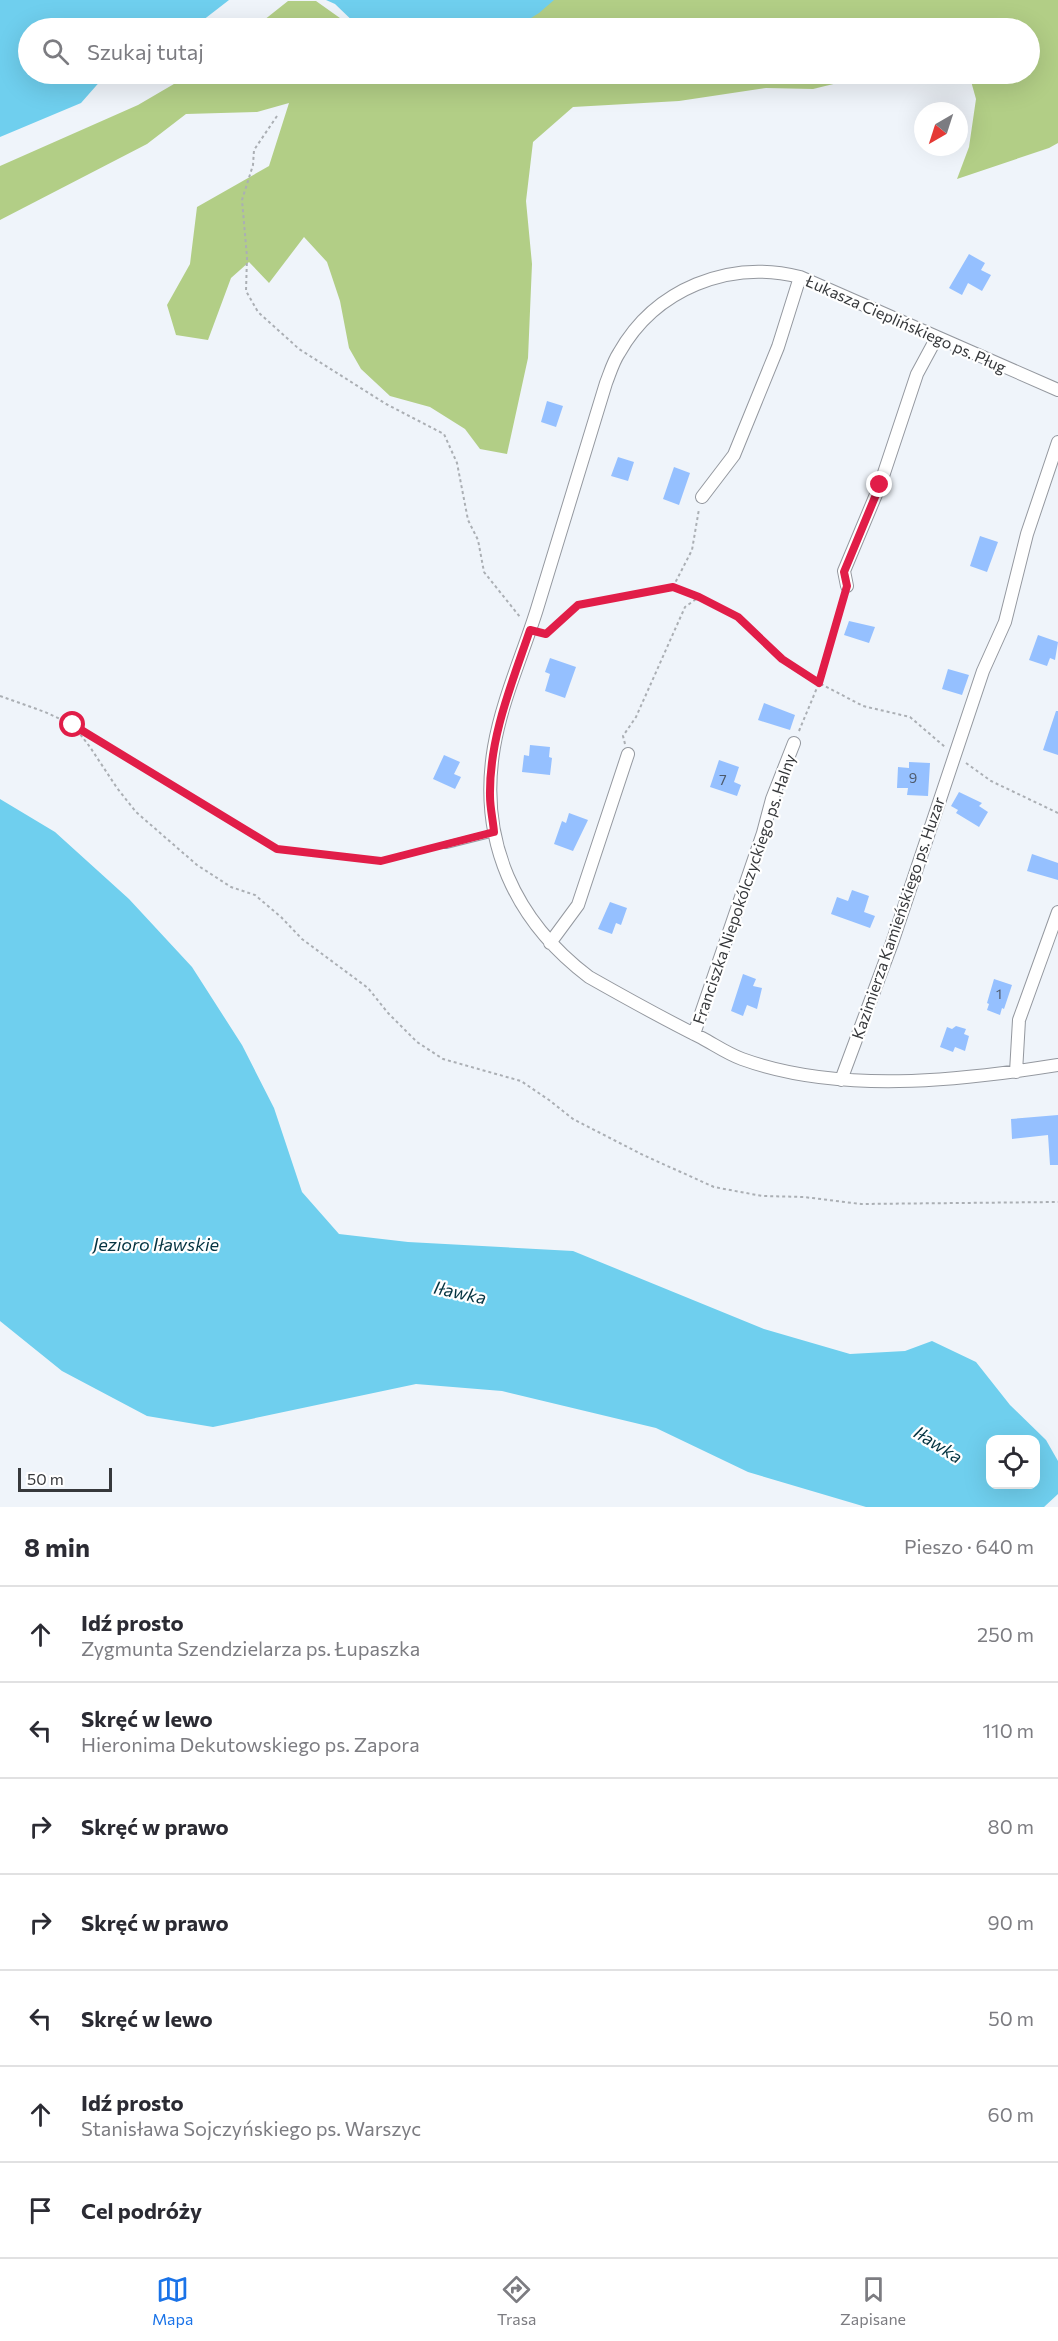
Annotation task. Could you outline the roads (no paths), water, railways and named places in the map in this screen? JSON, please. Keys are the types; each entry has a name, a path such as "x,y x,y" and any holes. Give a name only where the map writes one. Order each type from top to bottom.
{"street":[{"name":"Łukasza Cieplińskiego ps. Pług","path":"1058,390 800,277 762,271 734,272 712,278 674,294 649,314 631,334 618,354 606,383 505,705 494,747 490,795 494,832 499,854 510,883 527,914 550,943 567,960 590,977 742,1059 794,1072 841,1080 918,1080 1016,1072 1058,1065"},
{"path":"702,497 734,455 778,347 800,277"},
{"path":"847,586 844,572 880,485 916,374 937,337"},
{"name":"Kazimierza Kamieńskiego ps. Huzar","path":"841,1080 892,943 983,671 1005,622 1027,534 1058,442"},
{"name":"Franciszka Niepokólczyckiego ps. Halny","path":"694,1034 763,833 772,799 794,743"},
{"path":"550,943 578,904 628,754"},
{"path":"1016,1072 1019,1020 1058,912"}],"lane":[{"path":"446,845 494,832"}],"water":[{"path":"0,0 229,0 206,18 18,18 18,84 98,84 81,103 0,137"},
{"path":"326,0 554,0 531,18 350,18 335,4"},
{"name":"Jezioro Iławskie","path":"0,799 55,832 129,899 192,967 242,1045 274,1108 302,1192 339,1234 408,1242 573,1251 764,1329 850,1354 905,1351 932,1341 976,1362 1010,1405 1046,1440 1058,1461 1058,1494 1044,1507 866,1507 748,1472 656,1428 502,1391 416,1384 213,1427 147,1416 62,1371 0,1321"}],"water label":[{"name":"Iławka","path":"460,1293"},
{"name":"Iławka","path":"938,1445"}]}
